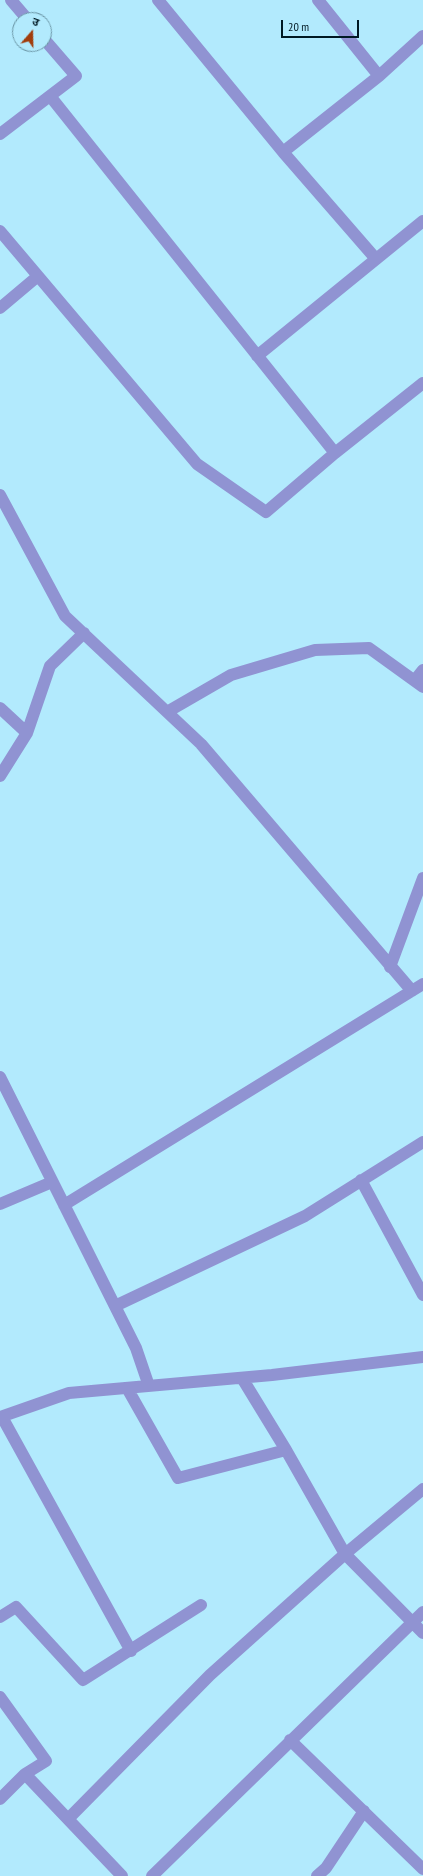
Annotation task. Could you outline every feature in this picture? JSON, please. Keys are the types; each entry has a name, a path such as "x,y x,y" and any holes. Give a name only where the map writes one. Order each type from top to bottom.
{"street":[{"path":"11,0 21,12"},
{"path":"158,0 283,152 376,259"},
{"path":"318,0 379,76"},
{"path":"283,152 379,76 423,36"},
{"path":"0,134 76,76 52,48"},
{"path":"50,96 335,453"},
{"path":"258,356 423,221"},
{"path":"0,231 197,464 266,512 335,453 423,384"},
{"path":"0,308 38,276"},
{"path":"0,495 65,616 201,744 412,991"},
{"path":"0,776 28,733 50,666 84,633"},
{"path":"167,712 231,675 315,650 370,648 419,683 423,670"},
{"path":"0,708 28,733"},
{"path":"390,967 423,878"},
{"path":"64,1205 423,984"},
{"path":"0,1077 136,1348 148,1386"},
{"path":"115,1306 305,1216 423,1142"},
{"path":"361,1180 423,1295"},
{"path":"0,1204 52,1182"},
{"path":"131,1651 1,1417 69,1393 242,1378 423,1357"},
{"path":"242,1378 286,1450 345,1554 423,1633"},
{"path":"127,1388 178,1478 286,1450"},
{"path":"68,1819 210,1675 345,1554 423,1489"},
{"path":"0,1617 16,1607 83,1680 131,1651 201,1605"},
{"path":"152,1876 423,1612"},
{"path":"0,1697 46,1761 25,1774 0,1799"},
{"path":"290,1740 423,1869"},
{"path":"25,1774 122,1876"},
{"path":"322,1872 364,1811"}]}
